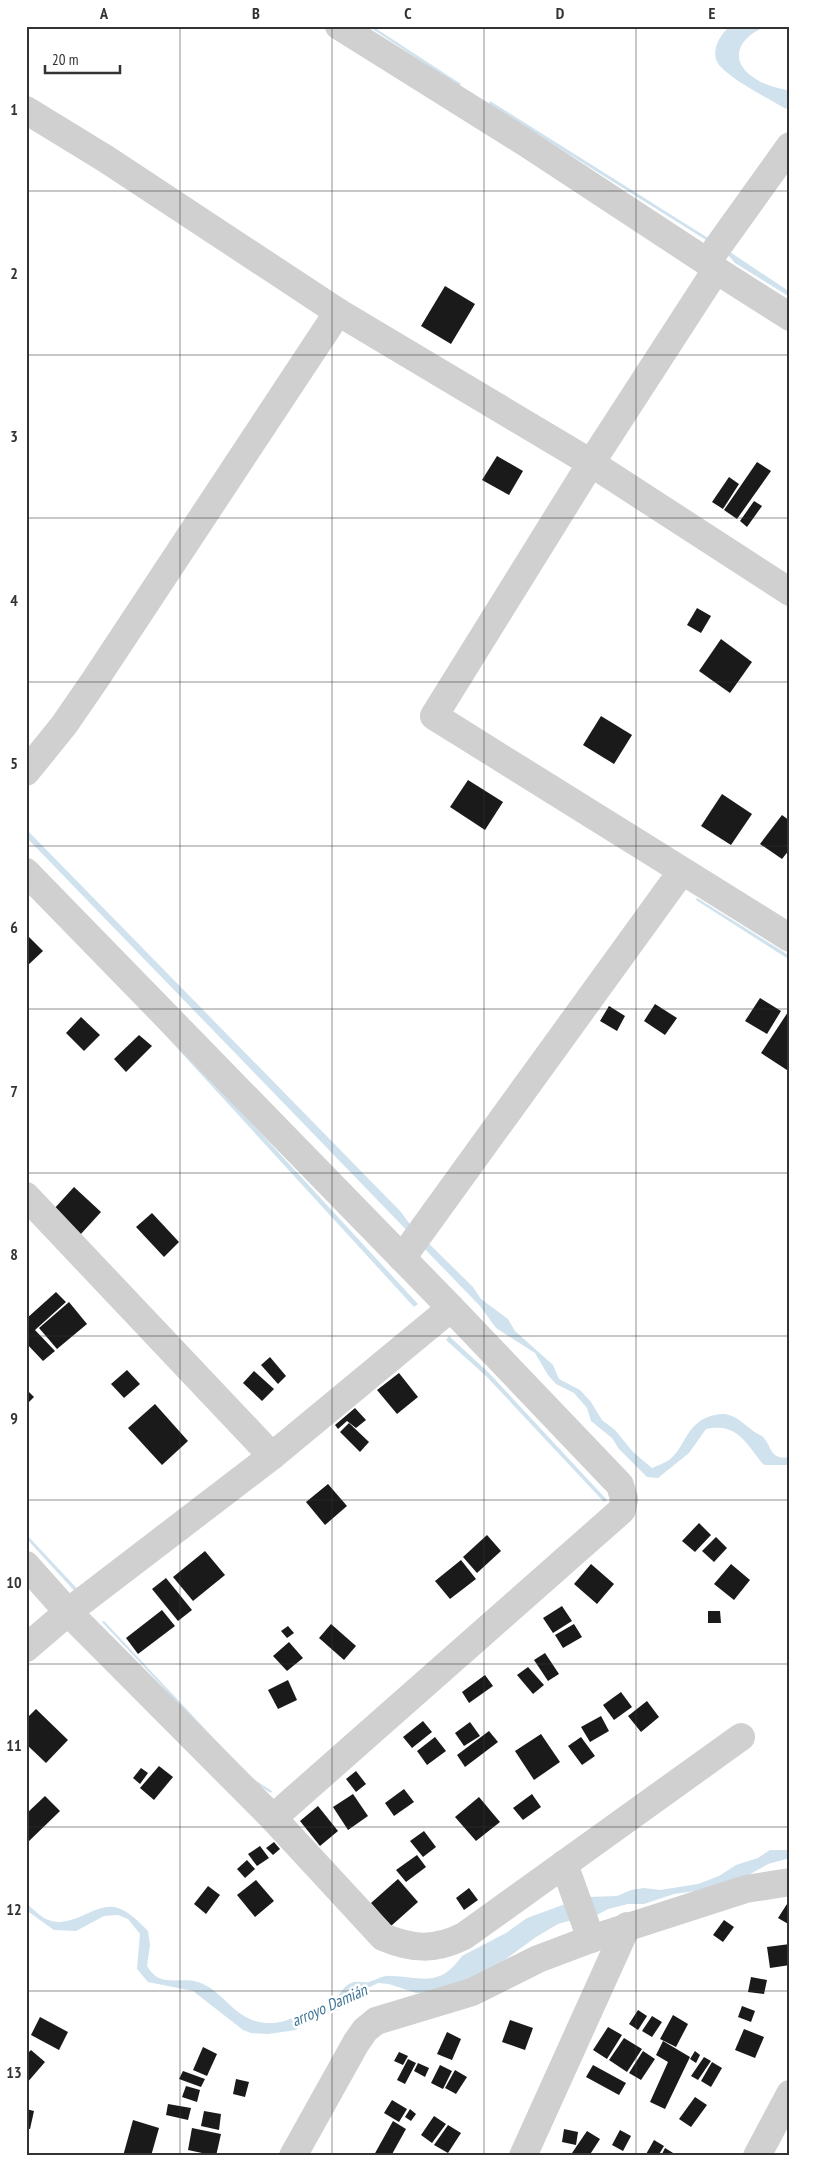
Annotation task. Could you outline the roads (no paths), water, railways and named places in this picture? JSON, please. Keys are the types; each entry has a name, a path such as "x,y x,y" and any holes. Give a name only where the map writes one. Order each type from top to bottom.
{"street":[{"path":"339,26 529,145 790,317"},
{"path":"26,110 106,159 338,312 591,463 790,592"},
{"path":"790,146 711,266 434,716 790,938"},
{"path":"26,772 64,725 95,680 338,312"},
{"path":"402,1258 682,871"},
{"path":"26,872 451,1308 620,1485 624,1499 622,1510 273,1818"},
{"path":"26,1196 272,1456"},
{"path":"26,1648 68,1612 272,1456 451,1308"},
{"path":"26,1565 68,1612 273,1818 383,1937 402,1945 426,1947 446,1945 464,1936 741,1737"},
{"path":"564,1864 591,1939"},
{"path":"293,2156 356,2044 366,2030 376,2021 472,1992 538,1959 627,1926 746,1889 790,1882"},
{"path":"523,2156 627,1926"},
{"path":"757,2156 790,2094"}],"water":[{"path":"368,26 372,26 461,84 459,86"},
{"path":"731,26 768,26 758,30 744,42 740,49 739,57 741,64 747,72 756,79 768,85 790,91 790,104 786,109 742,83 720,66 715,56 715,50 719,39"},
{"path":"490,101 708,238 706,240 489,104"},
{"path":"730,252 790,292 790,297 735,263 728,255"},
{"path":"26,829 401,1212 412,1227 473,1287 481,1299 508,1319 515,1331 553,1365 559,1379 580,1390 591,1402 602,1420 615,1430 633,1452 652,1468 675,1455 687,1435 698,1423 705,1418 721,1414 735,1418 762,1436 778,1457 790,1457 790,1465 764,1465 740,1436 726,1429 717,1428 706,1429 689,1453 658,1478 647,1477 619,1449 612,1438 591,1421 587,1408 574,1393 556,1384 548,1375 535,1353 496,1328 480,1306 26,837"},
{"path":"697,898 790,956 790,960 696,900"},
{"path":"105,964 418,1304 414,1307 102,966"},
{"path":"449,1336 489,1373 607,1500 604,1502 487,1377 446,1340"},
{"path":"26,1534 83,1595 80,1597 26,1538"},
{"path":"104,1621 250,1777 272,1791 271,1793 249,1779 102,1622"},
{"path":"770,1850 790,1850 790,1858 768,1864 745,1877 696,1891 674,1894 644,1904 628,1904 608,1909 595,1916 587,1897 617,1896 631,1890 644,1888 660,1890 698,1884 719,1876 736,1865 758,1858"},
{"name":"arroyo Damián","path":"26,1903 44,1918 54,1922 64,1922 101,1908 118,1908 134,1918 148,1931 150,1945 147,1966 152,1973 164,1980 198,1982 207,1986 246,2017 268,2023 285,2021 327,2005 335,2000 350,1983 369,1982 388,1976 421,1979 438,1977 454,1966 462,1956 506,1933 527,1918 568,1903 572,1920 558,1924 506,1959 455,1988 416,1993 389,1984 378,1983 358,1993 341,2009 312,2018 296,2030 268,2034 251,2033 243,2030 193,1991 148,1982 137,1969 140,1934 128,1919 118,1915 104,1916 76,1931 54,1930 26,1910"}]}
